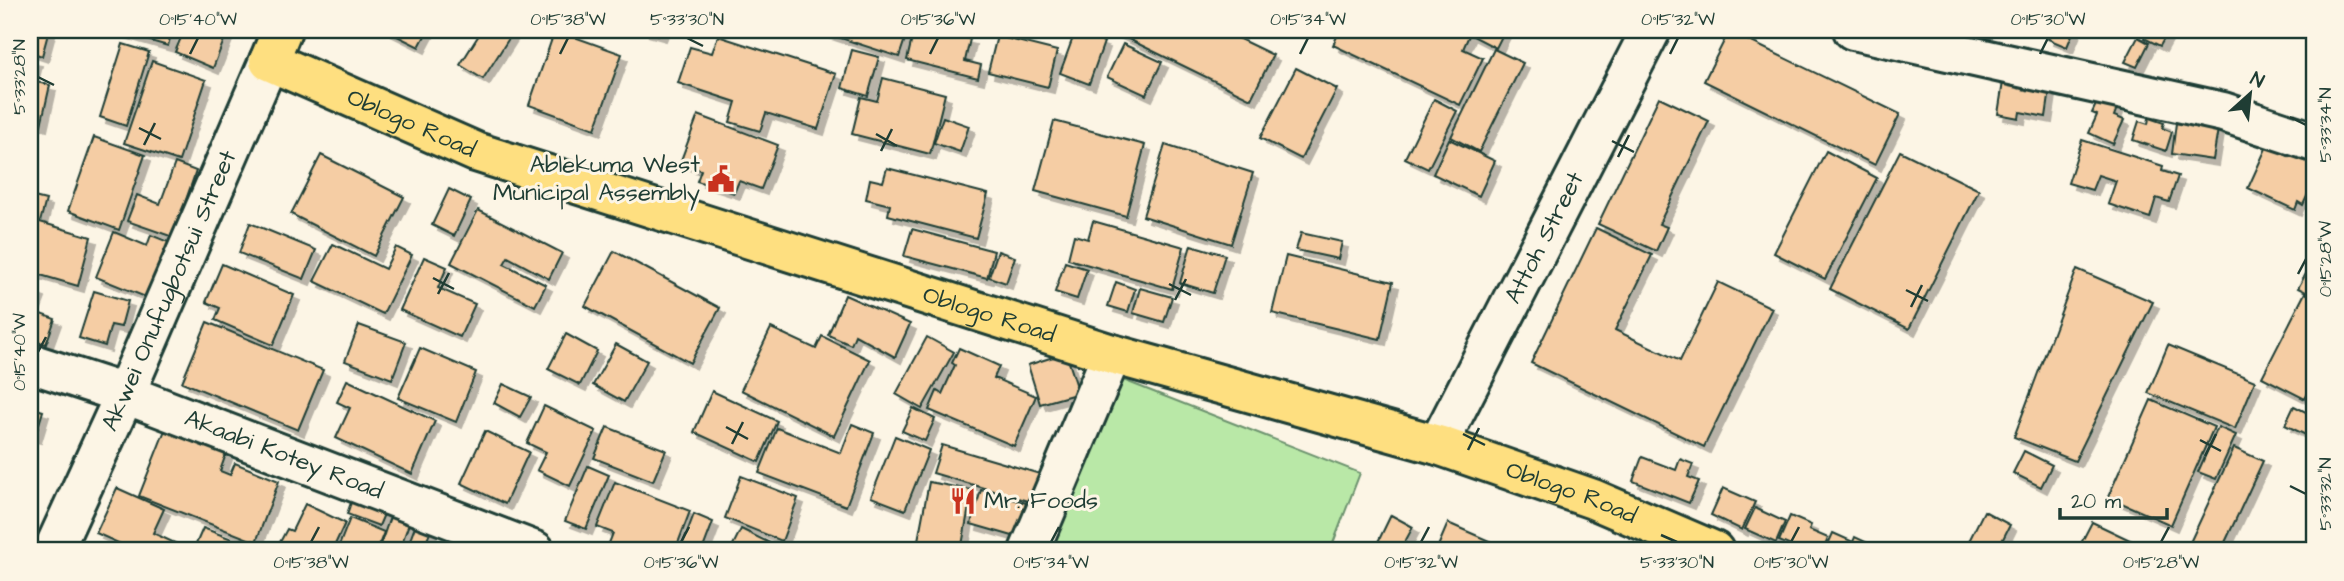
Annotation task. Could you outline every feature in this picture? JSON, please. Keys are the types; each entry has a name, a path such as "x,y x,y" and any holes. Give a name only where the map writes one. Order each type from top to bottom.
{"main road":[{"name":"Oblogo Road","path":"275,46 475,152 1112,354 1438,445 1593,499 1714,551"}],"street":[{"name":"Attoh Street","path":"1438,445 1651,30"},
{"path":"1853,30 2223,112 2314,142"},
{"name":"Akwei Onufugbotsui Street","path":"53,551 125,394 275,46"},
{"path":"1029,551 1112,354"},
{"name":"Akaabi Kotey Road","path":"30,363 125,394 535,551"}],"green space":[{"path":"1113,376 1360,473 1330,551 1044,551"}],"building":[{"path":"30,30 49,30 42,56 30,52"},
{"path":"112,30 172,30 168,46"},
{"path":"184,30 228,30 213,68 175,52"},
{"path":"385,30 428,30 419,47"},
{"path":"482,30 513,32 483,79 460,65"},
{"path":"555,30 622,54 595,129 529,105"},
{"path":"642,30 662,30 660,35"},
{"path":"908,30 899,57 822,32"},
{"path":"914,30 931,30 970,39 965,61 981,65 978,78 907,60"},
{"path":"1110,30 1221,30 1273,55 1251,99"},
{"path":"1340,30 1424,30 1435,35 1437,30 1469,30 1471,31 1463,49 1483,58 1460,105 1333,45"},
{"path":"1473,30 1505,30 1496,48 1471,35"},
{"path":"2053,30 2074,30 2067,47 2048,39"},
{"path":"2148,30 2169,30 2160,46 2144,38"},
{"path":"1729,31 1900,114 1875,165 1704,81"},
{"path":"1075,32 1104,42 1089,84 1060,73"},
{"path":"718,36 836,74 818,129 766,113 760,131 730,122 736,102 678,83 690,47 712,53"},
{"path":"997,36 1057,51 1048,87 988,72"},
{"path":"2138,37 2149,43 2137,67 2125,62"},
{"path":"123,44 149,52 126,126 100,117"},
{"path":"1123,44 1162,62 1146,95 1107,77"},
{"path":"1494,49 1523,63 1479,152 1451,137"},
{"path":"852,50 879,57 868,96 842,88"},
{"path":"30,59 36,60 31,81 50,85 41,125 30,122"},
{"path":"152,61 206,80 179,161 124,143"},
{"path":"1296,68 1337,89 1301,159 1260,138"},
{"path":"883,78 945,94 930,154 852,134 861,97 877,101"},
{"path":"2003,82 2050,90 2046,117 2020,112 2019,118 1998,114"},
{"path":"1659,97 1709,121 1659,224 1667,227 1656,251 1598,224"},
{"path":"1434,99 1457,111 1428,169 1405,158"},
{"path":"2098,100 2117,108 2114,116 2124,120 2113,144 2089,133 2097,115 2092,113"},
{"path":"698,115 778,145 761,189 739,181 734,193 697,181 701,170 680,163"},
{"path":"943,117 969,126 960,152 934,143"},
{"path":"2149,118 2164,123 2162,128 2172,132 2166,151 2133,140 2139,121 2148,124"},
{"path":"1054,121 1145,145 1126,216 1035,191"},
{"path":"2176,123 2218,129 2213,160 2172,154"},
{"path":"94,137 145,155 119,230 68,211"},
{"path":"1449,139 1495,161 1479,196 1433,174"},
{"path":"2082,140 2163,166 2162,171 2178,176 2169,202 2156,198 2150,218 2108,204 2116,181 2098,175 2092,190 2068,183"},
{"path":"1165,145 1253,173 1231,244 1143,216"},
{"path":"2267,146 2288,156 2290,152 2314,164 2311,176 2314,181 2303,205 2298,202 2295,210 2248,188"},
{"path":"1826,151 1877,178 1825,279 1774,253"},
{"path":"1900,151 1979,190 1909,329 1830,289"},
{"path":"321,155 404,197 374,256 291,214"},
{"path":"175,163 196,171 173,237 127,221 137,195 160,204"},
{"path":"887,168 988,194 976,238 888,215 890,205 866,199 870,179 883,182"},
{"path":"449,189 471,200 454,236 432,225"},
{"path":"30,196 46,200 40,222 91,237 78,286 30,272"},
{"path":"478,210 562,253 549,279 508,257 504,264 546,285 535,306 451,263"},
{"path":"1093,221 1184,247 1172,289 1068,259 1074,235 1088,239"},
{"path":"250,223 316,250 304,279 239,253"},
{"path":"1596,228 1652,255 1615,330 1680,361 1718,282 1772,308 1704,447 1531,363"},
{"path":"912,229 994,251 987,278 904,256"},
{"path":"114,232 147,246 151,235 171,243 148,298 96,277"},
{"path":"1301,233 1342,242 1338,259 1296,250"},
{"path":"333,244 385,269 396,247 412,255 383,314 314,281"},
{"path":"1191,245 1225,255 1213,293 1180,283"},
{"path":"614,251 720,308 690,363 585,306"},
{"path":"998,251 1015,257 1006,283 989,277"},
{"path":"1286,256 1393,282 1380,339 1272,313"},
{"path":"424,257 447,267 438,288 475,304 460,337 400,310"},
{"path":"1065,262 1087,269 1077,299 1055,292"},
{"path":"222,264 294,295 273,345 215,320 220,308 206,302"},
{"path":"2077,269 2153,302 2075,461 2014,437"},
{"path":"2308,270 2314,273 2314,296 2298,288"},
{"path":"1116,282 1135,289 1128,312 1108,306"},
{"path":"1140,288 1172,297 1164,322 1133,313"},
{"path":"30,289 39,292 32,311 55,319 46,344 30,339"},
{"path":"94,291 128,301 121,327 111,325 105,346 79,338"},
{"path":"2305,293 2314,298 2314,381 2305,399 2262,377"},
{"path":"845,295 910,324 895,357 855,335 851,345 828,335"},
{"path":"207,322 323,370 298,430 182,382"},
{"path":"359,325 406,342 392,379 345,361"},
{"path":"771,328 816,349 822,336 870,360 834,436 741,390"},
{"path":"566,334 597,351 580,385 548,369"},
{"path":"927,337 954,352 922,409 896,394"},
{"path":"616,344 647,361 624,402 593,385"},
{"path":"2168,345 2255,381 2235,429 2148,393"},
{"path":"420,348 476,372 456,422 398,398"},
{"path":"959,348 999,366 994,378 1036,396 1014,446 929,410 937,391 942,394 955,365 952,363"},
{"path":"1066,353 1079,393 1040,404 1028,365"},
{"path":"347,380 435,421 412,474 336,438 350,408 337,402"},
{"path":"503,384 531,397 520,417 494,403"},
{"path":"712,391 777,421 759,462 694,432"},
{"path":"2151,400 2214,427 2171,525 2108,497"},
{"path":"544,406 596,431 570,486 537,470 546,452 527,443"},
{"path":"2294,406 2314,416 2314,439 2285,425"},
{"path":"30,407 43,411 35,437 30,436"},
{"path":"913,408 935,419 925,441 902,431"},
{"path":"852,424 874,433 846,506 759,473 777,428 841,453"},
{"path":"607,427 666,450 653,481 594,458"},
{"path":"2218,427 2236,435 2216,479 2198,472"},
{"path":"165,430 226,454 220,471 230,475 235,463 279,481 256,542 139,496"},
{"path":"485,431 529,452 505,504 461,483"},
{"path":"895,436 929,450 905,510 871,497"},
{"path":"942,445 1040,474 1031,502 933,473"},
{"path":"2234,448 2263,461 2221,551 2186,551"},
{"path":"2024,451 2052,465 2041,487 2013,473"},
{"path":"1642,457 1676,470 1680,459 1693,464 1688,477 1699,481 1689,503 1633,481"},
{"path":"588,466 609,475 586,529 565,521"},
{"path":"741,476 798,498 782,541 725,518"},
{"path":"615,482 690,511 675,551 606,551 613,533 597,527"},
{"path":"929,482 972,490 961,551 916,551"},
{"path":"117,488 164,509 153,533 192,551 136,551 96,533"},
{"path":"1723,488 1755,502 1742,530 1711,515"},
{"path":"981,490 1026,503 1016,537 971,524"},
{"path":"354,494 387,507 379,526 347,514"},
{"path":"305,504 345,523 332,551 295,551 279,544 287,529 292,531"},
{"path":"1755,508 1785,522 1776,543 1745,529"},
{"path":"392,511 411,518 399,551 384,551 379,549"},
{"path":"1984,511 2010,525 1997,551 1964,551"},
{"path":"694,514 713,522 702,551 680,551"},
{"path":"1391,515 1413,527 1400,551 1382,551 1375,548"},
{"path":"1790,516 1811,525 1809,530 1828,538 1823,551 1803,551 1779,541"},
{"path":"350,518 384,532 377,550 380,551 337,551"},
{"path":"417,521 432,527 423,551 406,551"},
{"path":"2092,522 2153,551 2082,551 2078,549"},
{"path":"1448,523 1512,551 1436,551"},
{"path":"203,528 258,549 193,551"},
{"path":"741,529 786,551 730,551"},
{"path":"1833,533 1853,542 1855,537 1870,544 1867,551 1825,551"}],"place":[{"name":"Ablekuma West Municipal Assembly","path":"721,179"},
{"name":"Mr. Foods","path":"963,501"}]}
